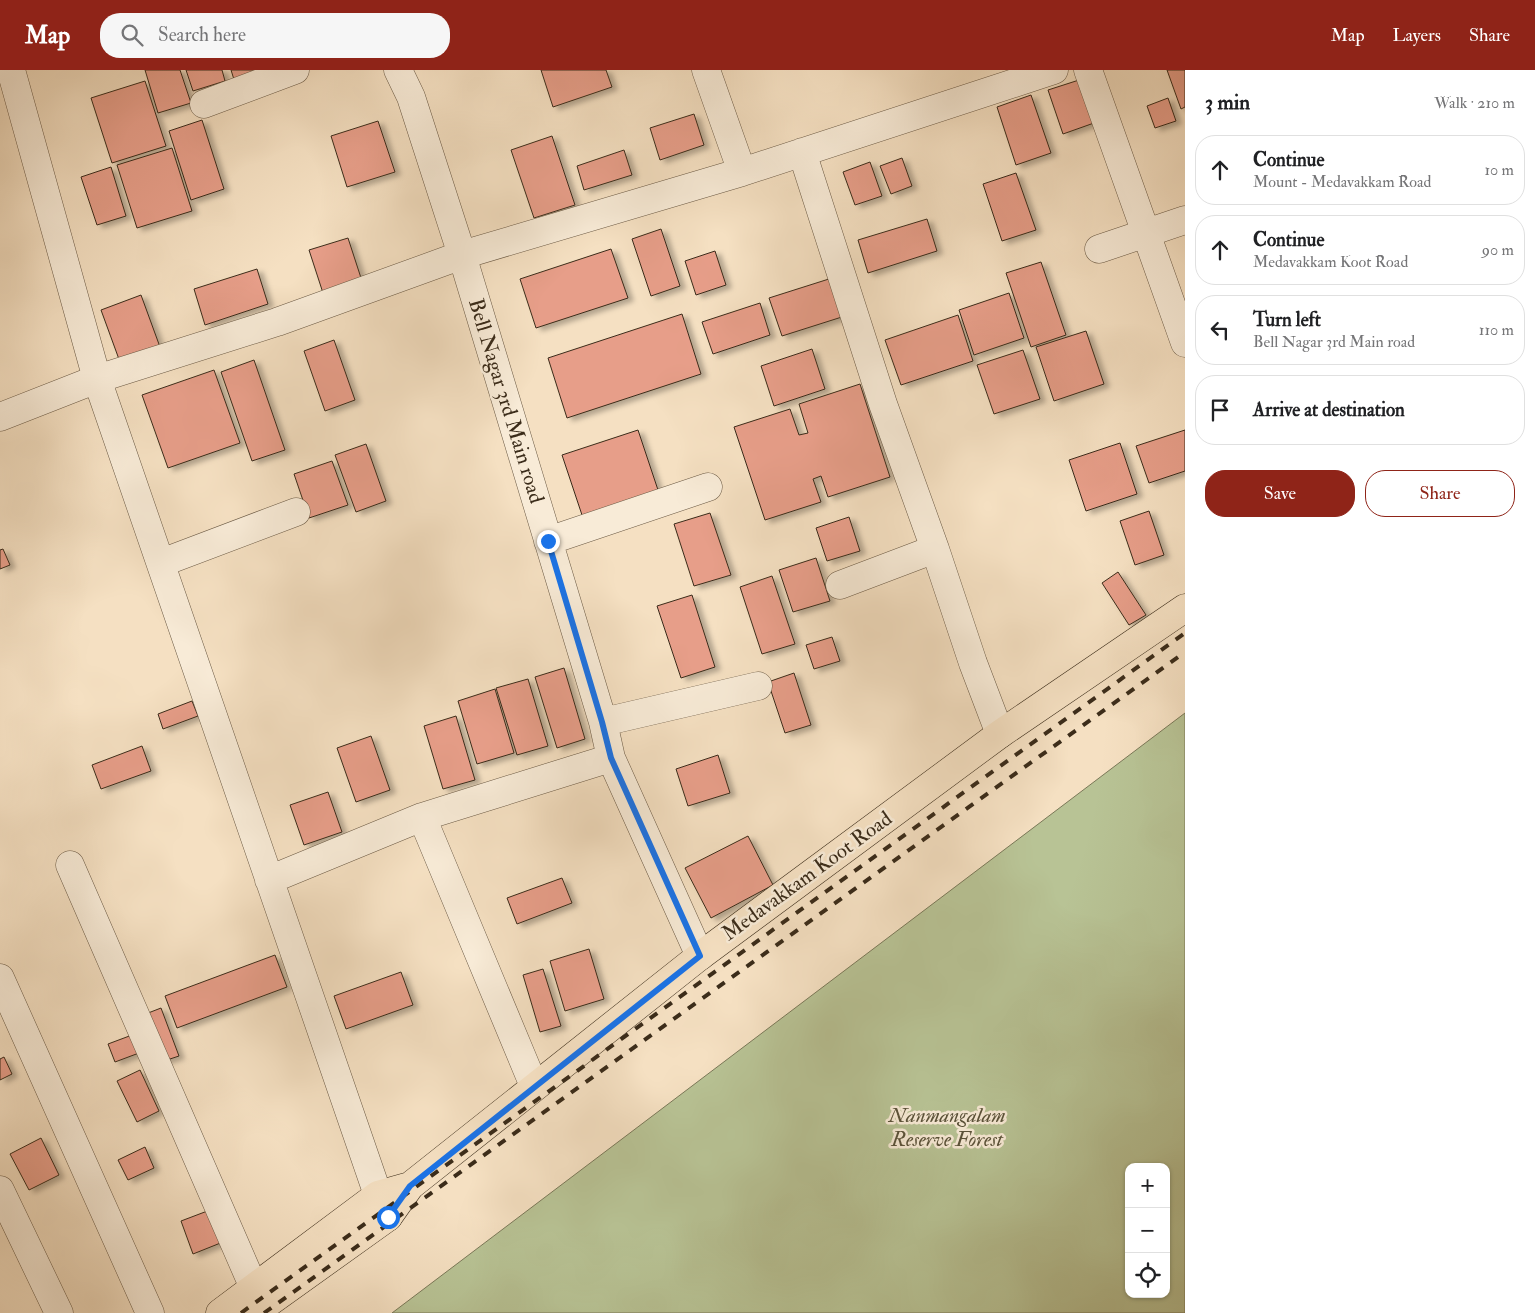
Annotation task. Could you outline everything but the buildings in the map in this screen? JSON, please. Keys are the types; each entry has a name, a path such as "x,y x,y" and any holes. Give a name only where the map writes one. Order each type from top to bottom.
{"main road":[{"name":"Medavakkam Koot Road","path":"254,1300 410,1186 700,956 1000,734 1185,608"},
{"path":"220,1313 254,1300"}],"street":[{"path":"11,70 98,379 269,880 383,1206"},
{"path":"204,104 295,70"},
{"name":"Bell Nagar 3rd Main road","path":"398,70 411,97 462,255 602,722 611,758 700,956"},
{"path":"706,70 742,172"},
{"path":"0,417 98,379 277,322 462,255 742,172 1054,70"},
{"path":"1088,70 1185,343"},
{"path":"802,152 882,404 936,549 973,663 1000,734"},
{"path":"1099,250 1185,220"},
{"path":"548,541 708,487"},
{"path":"161,563 296,512"},
{"path":"840,585 936,549"},
{"path":"602,722 758,686"},
{"path":"269,880 422,817 611,758"},
{"path":"422,817 534,1086"},
{"path":"70,865 254,1300"},
{"path":"0,978 150,1313"},
{"path":"0,1190 59,1313"}],"green space":[{"name":"Nanmangalam Reserve Forest","path":"1185,713 1185,1313 392,1313"}],"railway":[{"path":"241,1313 1185,633"},
{"path":"264,1313 1185,652"}],"route":[{"path":"388,1217 410,1186 700,956 611,758 548,541"}]}
